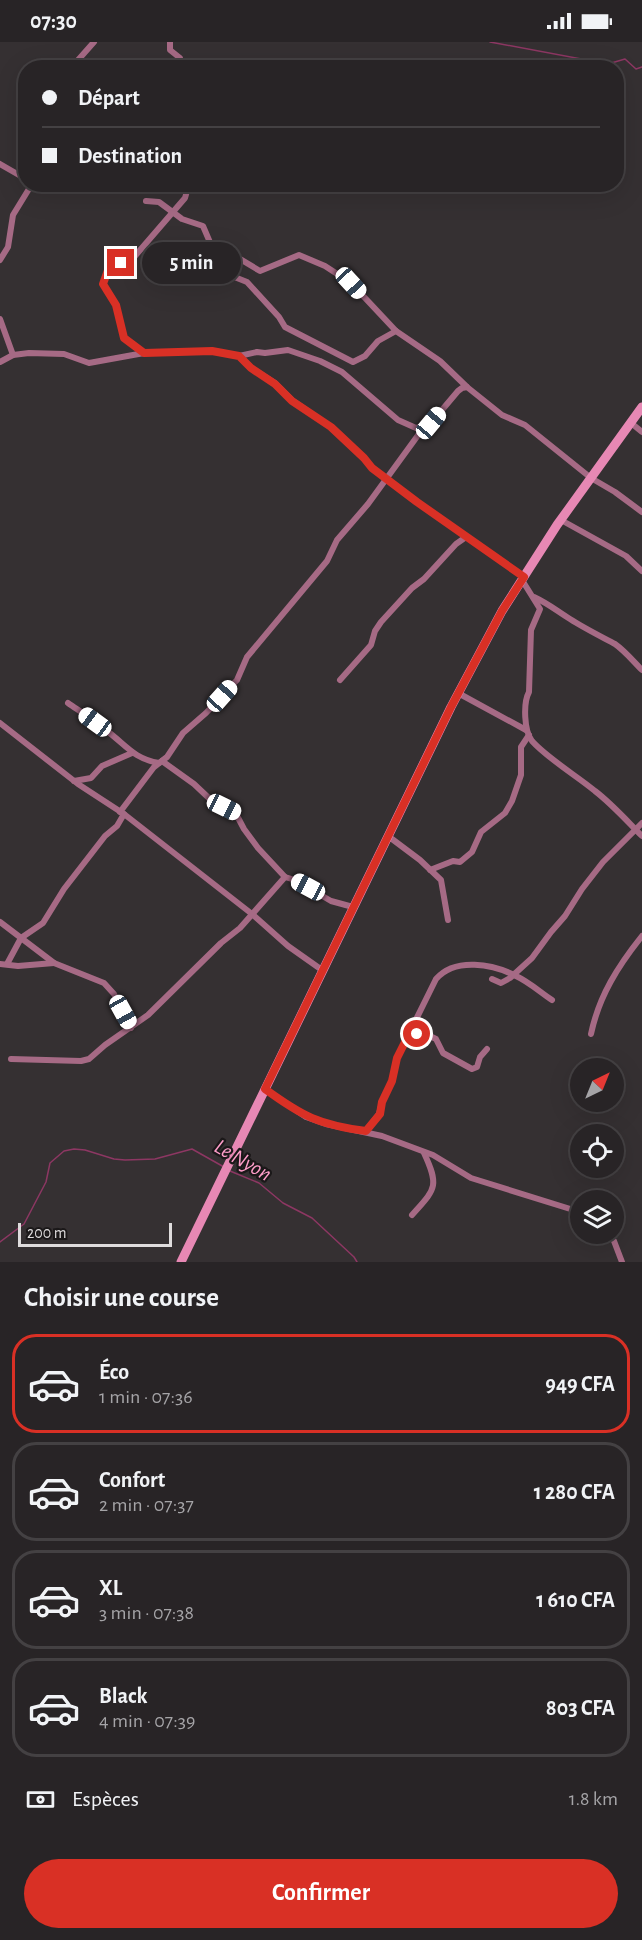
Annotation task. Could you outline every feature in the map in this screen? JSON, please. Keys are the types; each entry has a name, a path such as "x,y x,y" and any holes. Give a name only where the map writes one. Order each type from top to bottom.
{"main road":[{"path":"181,1262 352,907 458,693 502,611 561,520 642,407"}],"street":[{"path":"78,60 94,42"},
{"path":"170,42 170,50 180,60"},
{"path":"0,164 18,174"},
{"path":"0,260 8,247 13,216 27,192"},
{"path":"144,353 124,338 116,305 103,284 108,270 135,256 185,198 187,192"},
{"path":"146,201 159,202 182,219 203,226 221,268 232,276 247,282 279,317 285,327 353,362 365,356 378,341 396,331"},
{"path":"211,245 225,250 260,271 299,255 325,266 351,283 396,331 440,361 467,387 508,418 534,431 591,478 642,512"},
{"path":"0,319 13,355"},
{"path":"0,362 13,355 64,354 89,363 144,353 212,351 239,356 257,352 297,351 342,372 398,420 416,428 431,423 462,388 467,387"},
{"path":"239,356 251,368 275,384 292,401 331,427 372,468 523,579 540,609 531,630 529,692 525,699 528,732 522,747 521,775 505,813 482,832 472,852 460,862 453,861 430,870"},
{"path":"631,423 642,432"},
{"path":"54,963 18,966 3,964 21,938 43,923 64,889 105,836 117,826 122,813 167,757 183,733 206,713 237,680 247,657 327,561 337,540 368,504 424,427"},
{"path":"561,520 626,556 642,572"},
{"path":"340,680 371,645 375,631 381,622 456,544 466,537"},
{"path":"534,597 550,604 571,620 615,645 642,670"},
{"path":"458,693 528,732 540,748 597,792 642,836"},
{"path":"68,703 109,732 132,753 148,761 161,762 194,784 212,801 236,812 244,829 258,848 285,877 295,880 331,901 352,907"},
{"path":"0,723 74,781 122,813 252,914 288,946 322,970"},
{"path":"74,781 91,778 102,766 132,753"},
{"path":"492,979 501,983 514,975 532,958 603,862 642,823"},
{"path":"388,836 420,860 441,880 448,920"},
{"path":"10,1059 81,1061 89,1059 148,1015 252,914 285,877"},
{"path":"0,922 54,963 99,981 110,988 131,1028"},
{"path":"591,1034 604,992 625,957 642,936"},
{"path":"366,1131 380,1114 382,1102 392,1081 397,1058 436,979 443,971 470,964 514,975 552,1000"},
{"path":"409,1034 430,1036 436,1040 444,1053 472,1069 477,1067 480,1057 487,1049"},
{"path":"265,1089 306,1117 326,1124 366,1131 445,1161 471,1178 570,1209"},
{"path":"412,1215 433,1190 435,1184 424,1153"},
{"path":"615,1244 622,1262"}],"waterway":[{"path":"490,42 587,60"},
{"path":"622,60 625,59 636,69 642,67"},
{"name":"Le Nyon","path":"0,1242 24,1224 46,1182 50,1163 64,1151 85,1150 125,1160 155,1159 192,1149 224,1167"},
{"name":"Le Nyon","path":"230,1171 259,1183 283,1203 312,1218 357,1262"}],"route":[{"path":"121,263 108,270 103,284 116,305 124,338 144,353 212,351 239,356 251,368 275,384 292,401 331,427 372,468 524,577 502,611 451,707 265,1089 306,1117 326,1124 366,1131 380,1114 382,1102 392,1081 397,1058 409,1034 417,1034"}]}
